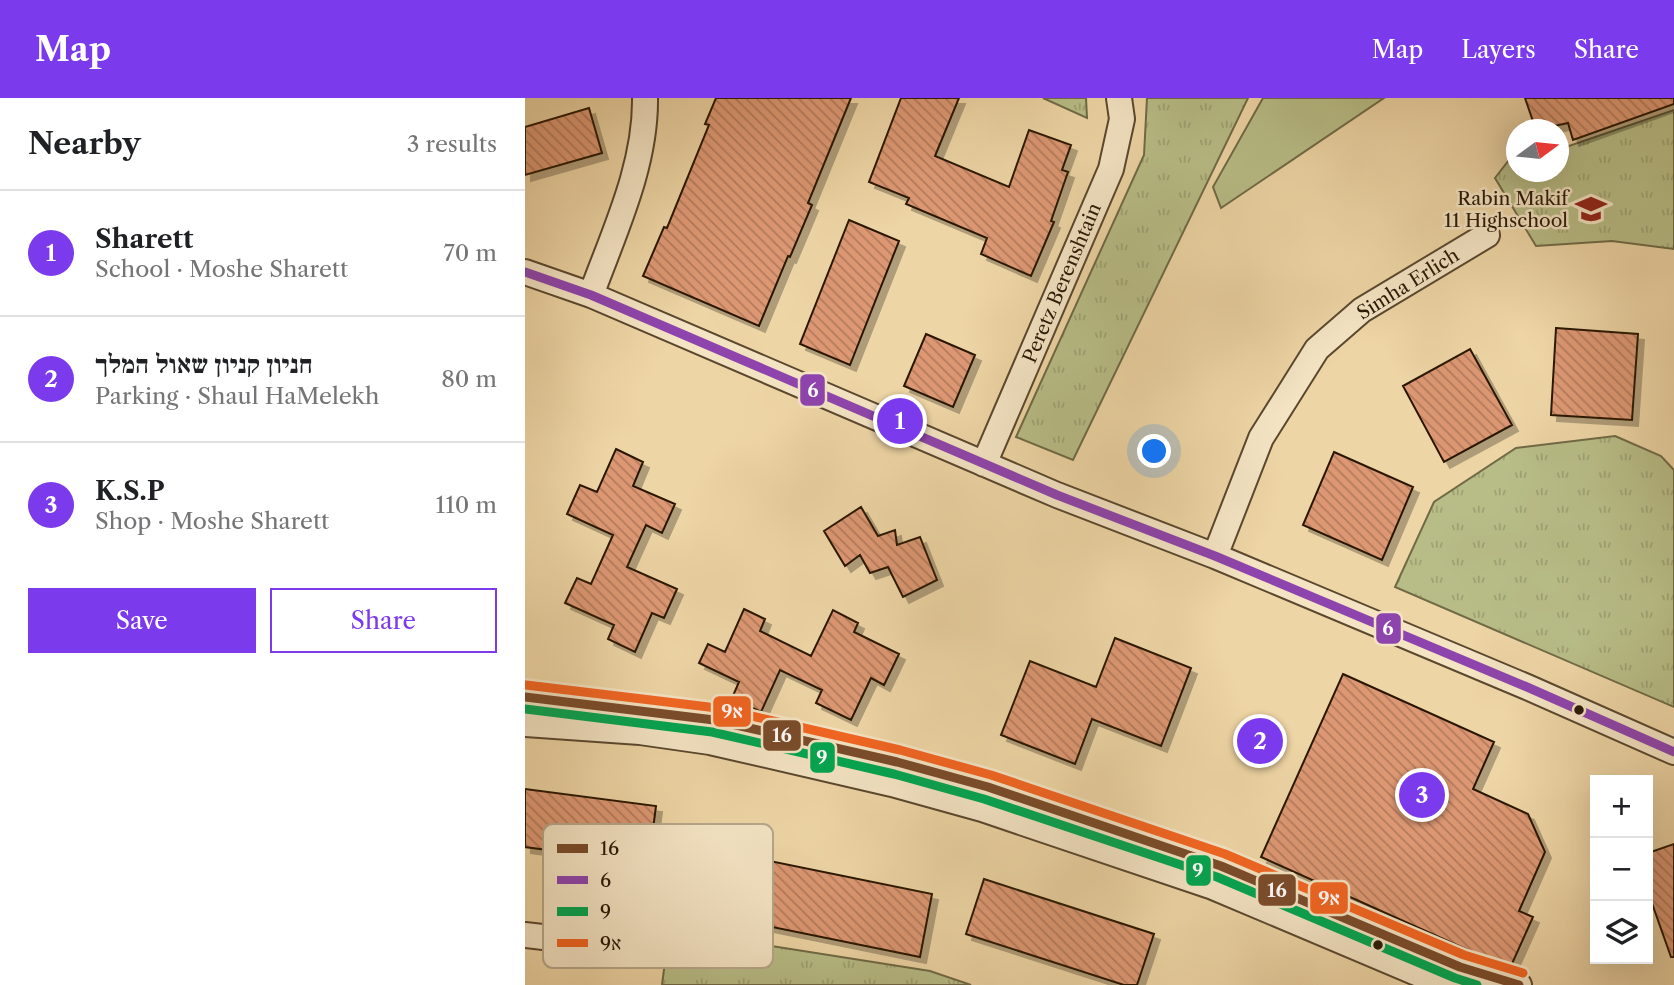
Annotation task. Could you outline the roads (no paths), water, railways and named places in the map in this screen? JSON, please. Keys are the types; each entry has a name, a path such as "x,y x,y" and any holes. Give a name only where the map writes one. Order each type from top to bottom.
{"street":[{"path":"591,295 631,186 645,119 645,98"},
{"name":"Peretz Berenshtain","path":"984,464 1111,169 1122,119 1119,98"},
{"name":"Simha Erlich","path":"1215,556 1261,438 1317,349 1361,310 1487,235"},
{"path":"525,272 591,295 1057,495 1215,556 1674,752"},
{"path":"525,698 714,720 897,762 988,787 1221,866 1485,982 1509,980 1520,985"},
{"path":"525,724 640,732 710,742 892,784 982,809 1213,887 1445,985"},
{"path":"525,935 543,937"}],"place":[{"name":"Rabin Makif 11 Highschool","path":"1591,209"},
{"name":"Sharett","path":"900,421"},
{"name":"חניון קניון שאול המלך","path":"1260,741"},
{"name":"K.S.P","path":"1422,795"}]}
